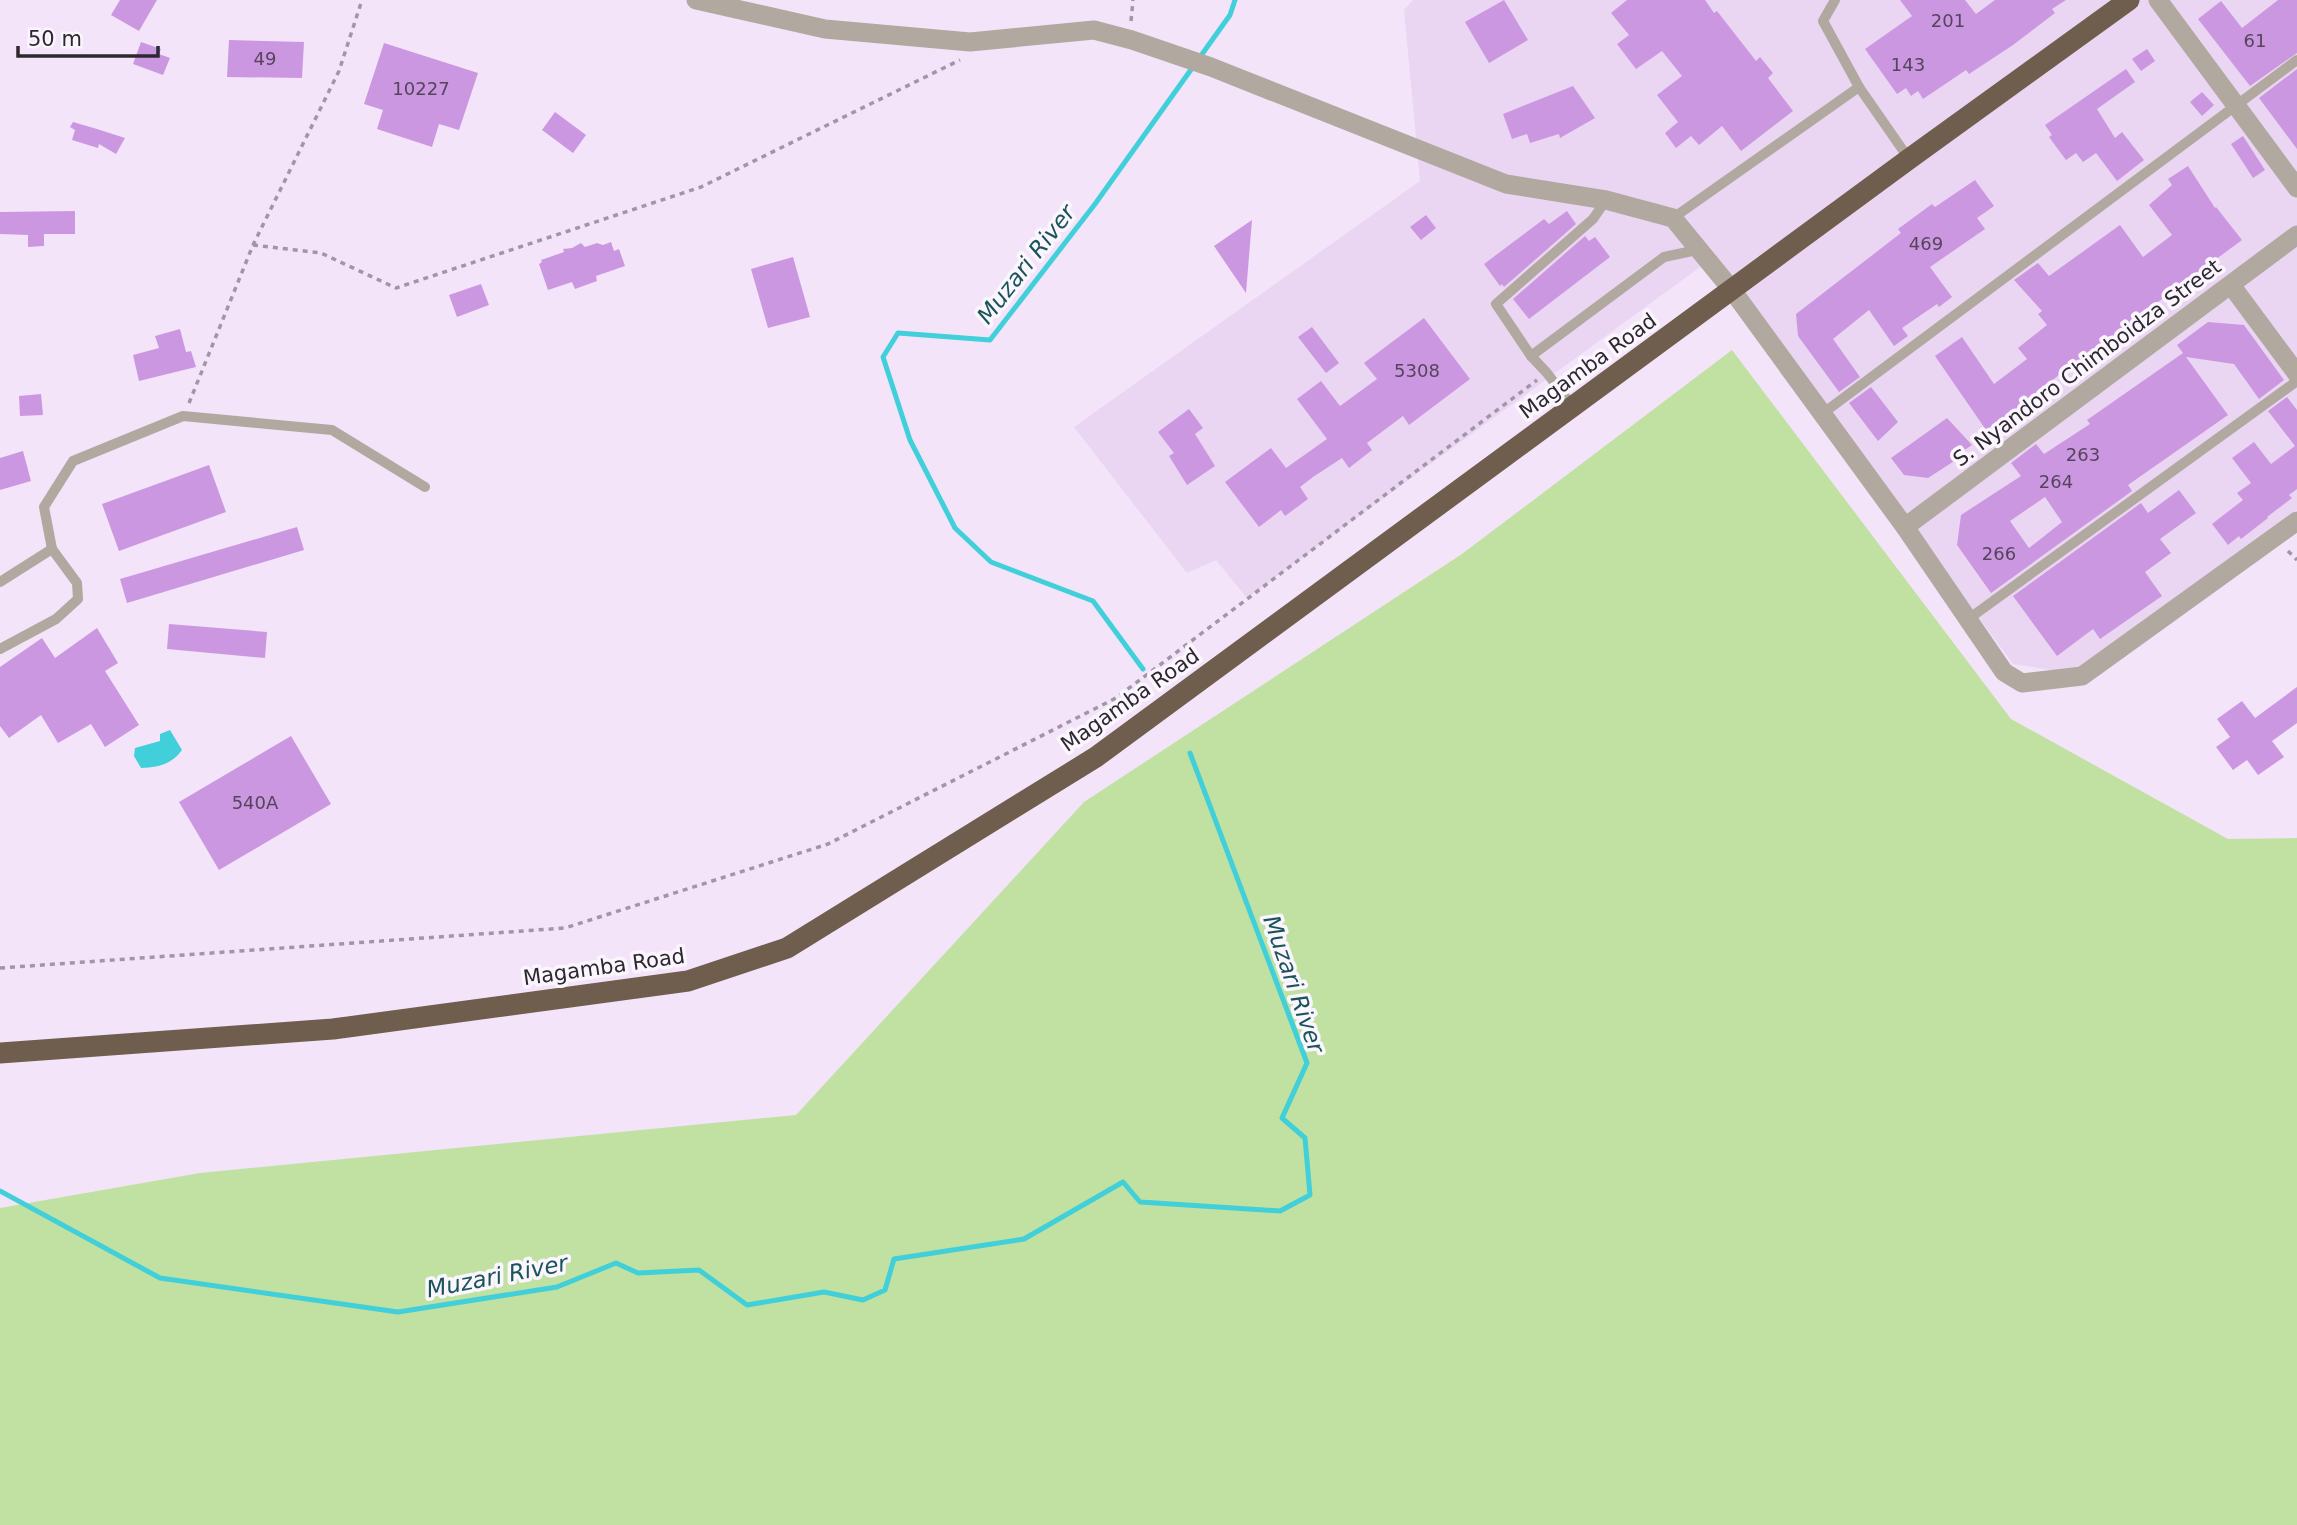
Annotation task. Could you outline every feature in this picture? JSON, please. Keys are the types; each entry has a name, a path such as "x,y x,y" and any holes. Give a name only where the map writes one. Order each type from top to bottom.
{"highway":[{"name":"Magamba Road","path":"0,1053 346,1028 688,981 787,948 1096,757 2129,0"}],"street":[{"path":"696,0 825,29 970,42 1094,30 1211,67 1506,184 1605,200 1673,218 1732,290 1905,527 2004,672 2022,683 2082,676 2297,521"},
{"path":"2158,0 2297,188"},
{"name":"S. Nyandoro Chimboidza Street","path":"1905,527 2297,235"},
{"path":"2231,285 2297,374"}],"lane":[{"path":"1835,0 1823,21 1859,87 1909,159"},
{"path":"1822,414 2297,60"},
{"path":"1673,218 1859,87"},
{"path":"1573,408 1531,356 1496,304 1592,219 1605,200"},
{"path":"1531,356 1664,257 1697,250"},
{"path":"1966,620 2297,381"},
{"path":"0,649 56,619 78,599 77,583 52,549 44,507 73,461 183,416 332,430 425,487"},
{"path":"0,582 52,549"}],"path":[{"path":"183,416 253,245 339,71 362,0"},
{"path":"253,245 321,253 396,288 701,187 960,60 970,42"},
{"path":"0,968 565,928 828,844 1116,698 1547,373"}],"shaded area":[{"path":"1413,0 2297,0 2297,510 2070,673 2013,664 1714,257 1247,598 1216,560 1187,573 1074,427 1420,181 1404,10"}],"green space":[{"path":"1732,350 2011,719 2228,839 2297,838 2297,1525 0,1525 0,1208 200,1173 796,1115 1084,802 1462,554"}],"water":[{"path":"170,730 182,750 164,764 141,768 134,756 135,748 160,741 160,734"}],"building":[{"path":"120,0 157,0 139,31 111,15"},
{"path":"1504,0 1528,40 1489,63 1465,22"},
{"path":"1627,0 1705,0 1714,13 1717,11 1756,61 1760,57 1773,73 1768,78 1793,111 1741,151 1722,126 1699,145 1691,136 1676,148 1665,133 1678,122 1657,95 1682,76 1662,51 1636,69 1617,44 1629,35 1611,13"},
{"path":"1900,0 1965,0 1976,14 1995,0 2066,0 2052,9 2055,13 2013,45 1969,74 1966,70 1923,99 1918,91 1911,96 1906,88 1897,94 1865,49 1912,16"},
{"path":"2278,0 2297,0 2297,53 2250,86 2198,19 2221,1 2242,28"},
{"path":"229,40 304,42 302,78 227,77"},
{"path":"141,42 161,49 159,54 170,58 163,75 133,64"},
{"path":"384,43 478,73 459,130 439,124 432,147 377,129 383,110 364,104"},
{"path":"2147,49 2155,61 2141,71 2132,59"},
{"path":"2126,69 2135,82 2097,109 2115,138 2122,132 2144,160 2117,181 2096,153 2083,162 2076,153 2066,160 2049,137 2052,135 2045,125"},
{"path":"2297,69 2297,149 2259,98"},
{"path":"1573,86 1595,118 1560,138 1559,134 1530,143 1527,134 1512,139 1503,114"},
{"path":"2202,92 2214,105 2202,116 2190,102"},
{"path":"555,112 586,135 573,153 542,130"},
{"path":"73,122 125,138 116,154 99,144 98,148 72,140 75,130 70,127"},
{"path":"2243,136 2265,170 2253,178 2231,144"},
{"path":"2188,166 2215,208 2242,240 2158,302 2160,305 2077,367 2074,363 2045,386 2046,388 1986,430 1935,356 1962,337 1994,384 2027,359 2018,348 2047,325 2038,314 2042,311 2014,280 2038,263 2049,276 2120,225 2143,257 2172,235 2149,205 2172,185 2168,179"},
{"path":"1975,180 1994,206 1977,218 1985,229 1930,267 1952,297 1902,328 1908,336 1894,346 1869,310 1833,339 1860,377 1839,392 1798,336 1796,314 1901,233 1898,229 1932,204 1935,207"},
{"path":"75,211 75,234 44,234 44,246 28,247 28,235 0,234 0,212"},
{"path":"1567,211 1576,224 1504,287 1502,284 1500,286 1484,264 1544,219 1549,224"},
{"path":"1426,215 1436,228 1421,240 1410,227"},
{"path":"1252,220 1246,293 1214,246"},
{"path":"1585,236 1589,241 1595,237 1610,257 1529,319 1513,299"},
{"path":"611,242 614,251 619,249 625,266 596,276 597,281 575,289 572,282 548,290 539,264 541,260 581,243 585,247"},
{"path":"793,257 810,317 768,328 751,269"},
{"path":"481,284 489,305 457,317 449,295"},
{"path":"1424,318 1470,379 1409,425 1403,416 1367,443 1372,450 1349,468 1342,458 1313,477 1300,487 1308,499 1285,516 1281,510 1259,527 1225,482 1271,448 1286,468 1327,439 1297,399 1321,381 1340,406 1377,379 1364,363"},
{"path":"2208,322 2244,325 2284,380 2259,399 2234,364 2186,357 2228,415 2128,485 2132,491 1991,593 1957,545 1961,515 2021,476 2011,463 2036,444 2044,454 2090,424 2087,420 2183,353 2177,345","holes":["2045,497 2062,522 2029,548 2010,521"]},
{"path":"1312,327 1339,363 1326,373 1298,337"},
{"path":"180,329 186,352 191,351 196,367 139,381 133,355 159,348 155,336"},
{"path":"1871,387 1898,422 1878,441 1849,403"},
{"path":"41,394 43,415 20,416 19,396"},
{"path":"2287,397 2297,410 2297,489 2289,495 2292,498 2268,518 2241,539 2239,536 2228,545 2212,524 2243,500 2237,493 2251,483 2232,458 2254,442 2271,464 2295,446 2268,411"},
{"path":"1189,409 1203,428 1195,434 1215,466 1187,485 1169,456 1174,453 1158,432"},
{"path":"1947,418 1972,445 1963,451 1965,454 1928,478 1904,475 1891,458"},
{"path":"23,451 31,481 0,490 0,458"},
{"path":"209,465 226,512 119,551 102,504"},
{"path":"2179,490 2196,513 2160,539 2171,553 2145,572 2162,596 2100,639 2093,629 2057,656 2013,596 2141,503 2148,513"},
{"path":"297,527 304,550 127,603 120,579"},
{"path":"169,624 267,632 265,658 167,649"},
{"path":"97,628 118,663 105,671 139,725 105,747 91,724 58,743 41,715 9,738 0,726 0,667 42,638 55,658"},
{"path":"2297,687 2297,723 2272,741 2284,757 2258,775 2247,760 2233,770 2216,747 2230,737 2217,719 2242,701 2255,718"},
{"path":"291,736 331,804 219,870 179,802"}],"waterway":[{"name":"Muzari River","path":"1143,669 1093,601 991,562 955,528 910,440 883,357 898,333 990,340 1095,204 1230,15 1235,0"},
{"name":"Muzari River","path":"0,1191 160,1278 398,1312 557,1287 616,1263 638,1273 699,1270 747,1305 824,1292 863,1300 885,1290 894,1259 1024,1239 1123,1182 1140,1202 1280,1211 1310,1195 1305,1138 1282,1118 1307,1063 1190,753"}]}
